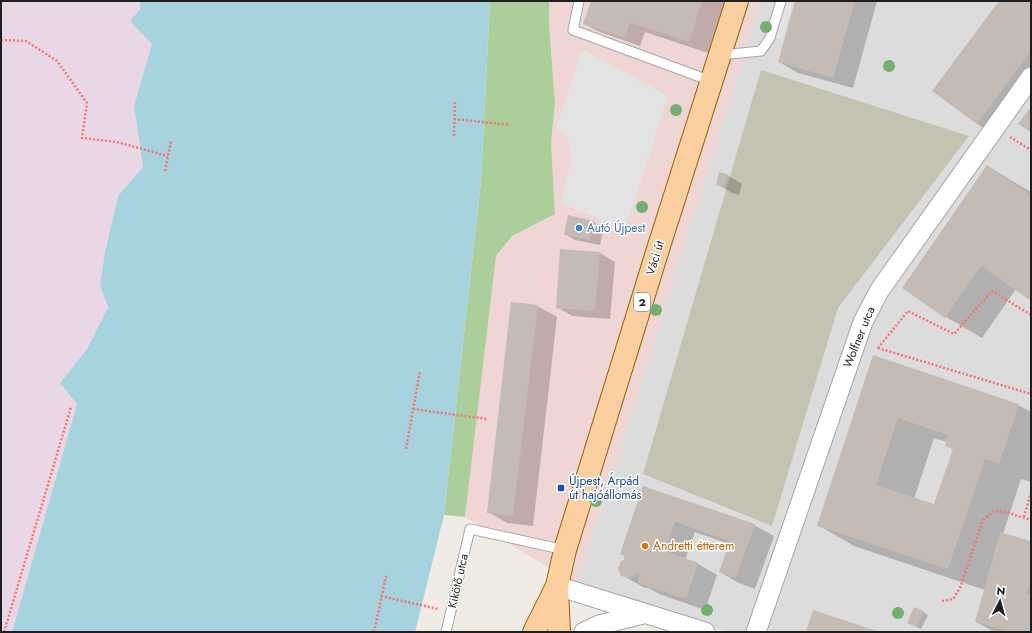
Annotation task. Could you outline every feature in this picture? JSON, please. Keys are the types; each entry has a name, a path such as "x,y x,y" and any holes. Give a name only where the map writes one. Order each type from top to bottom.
{"main road":[{"name":"Váci út","path":"534,632 557,586 565,550 656,254 737,1"},
{"name":"Váci út","path":"557,586 559,632"}],"street":[{"name":"Wolfner utca","path":"756,632 863,322 884,285 1031,77"},
{"path":"557,586 705,632"},
{"path":"595,630 645,614"}],"lane":[{"path":"579,1 573,30 711,81"},
{"path":"720,55 761,51 770,38 781,1"},
{"name":"Kikötő utca","path":"446,632 470,529 565,550"}],"path":[{"path":"1,40 26,41 57,61 87,103 82,138 117,142 168,156"},
{"path":"454,136 456,101"},
{"path":"454,119 510,125"},
{"path":"165,171 171,140"},
{"path":"1031,315 992,291 954,334 908,310 878,348 1031,394"},
{"path":"406,449 420,371"},
{"path":"4,632 71,407"},
{"path":"413,409 487,419"},
{"path":"1024,517 1031,492"},
{"path":"942,601 953,599 960,588 983,520 994,511 1006,512 1031,520"},
{"path":"374,632 386,576"},
{"path":"381,596 451,612"}],"shaded area":[{"path":"1,1 140,1 140,8 130,21 152,44 134,106 143,167 118,196 100,286 108,307 87,349 60,383 77,404 12,632 1,632"},
{"path":"549,1 761,1 577,585 465,517 496,256 512,236 555,214 551,142 555,103 549,24"},
{"path":"761,1 1031,1 1031,632 728,632 577,585"},
{"path":"785,1 793,1 782,40 775,38"},
{"path":"582,49 668,96 625,230 561,203 571,161 568,138 556,129"},
{"path":"761,70 969,136 838,308 772,526 643,474"}],"green space":[{"path":"490,1 549,1 549,24 555,103 551,142 555,214 512,236 496,256 465,517 444,515 481,181"}],"water":[{"path":"140,1 490,1 481,181 444,515 415,632 12,632 77,404 60,383 87,349 108,307 100,286 105,253 118,196 143,167 134,106 152,44 130,21 140,9"}],"building":[{"path":"591,1 702,1 689,42 630,23 625,38 583,24"},
{"path":"795,1 855,1 833,78 778,62"},
{"path":"999,1 1031,1 1031,51 977,124 932,91"},
{"path":"1031,107 1031,132 1018,124"},
{"path":"987,165 1031,195 1031,301 981,266 945,318 902,288"},
{"path":"719,172 727,174 724,187 716,185"},
{"name":"Autó Újpest","path":"568,215 594,221 590,240 564,235"},
{"path":"560,249 600,252 595,311 556,308"},
{"path":"511,302 538,305 513,516 487,513"},
{"path":"873,355 1019,404 999,464 985,459 948,569 817,526","holes":["898,418 948,435 945,446 953,449 934,504 876,485"]},
{"name":"Andretti étterem","path":"643,486 755,524 736,578 719,572 730,541 675,522 665,551 698,563 686,599 638,583 639,573 635,573 634,576 628,578 621,576 618,568 621,561 624,560 624,555 620,554"},
{"path":"1000,532 1031,541 1031,580 1027,593 1031,594 1031,632 1010,632 975,622"},
{"path":"914,607 924,611 916,627 907,623"},
{"path":"813,610 880,632 806,632"}],"place":[{"name":"Autó Újpest","path":"579,228"},
{"name":"Újpest, Árpád út hajóállomás","path":"561,488"},
{"name":"Andretti étterem","path":"645,546"}]}
